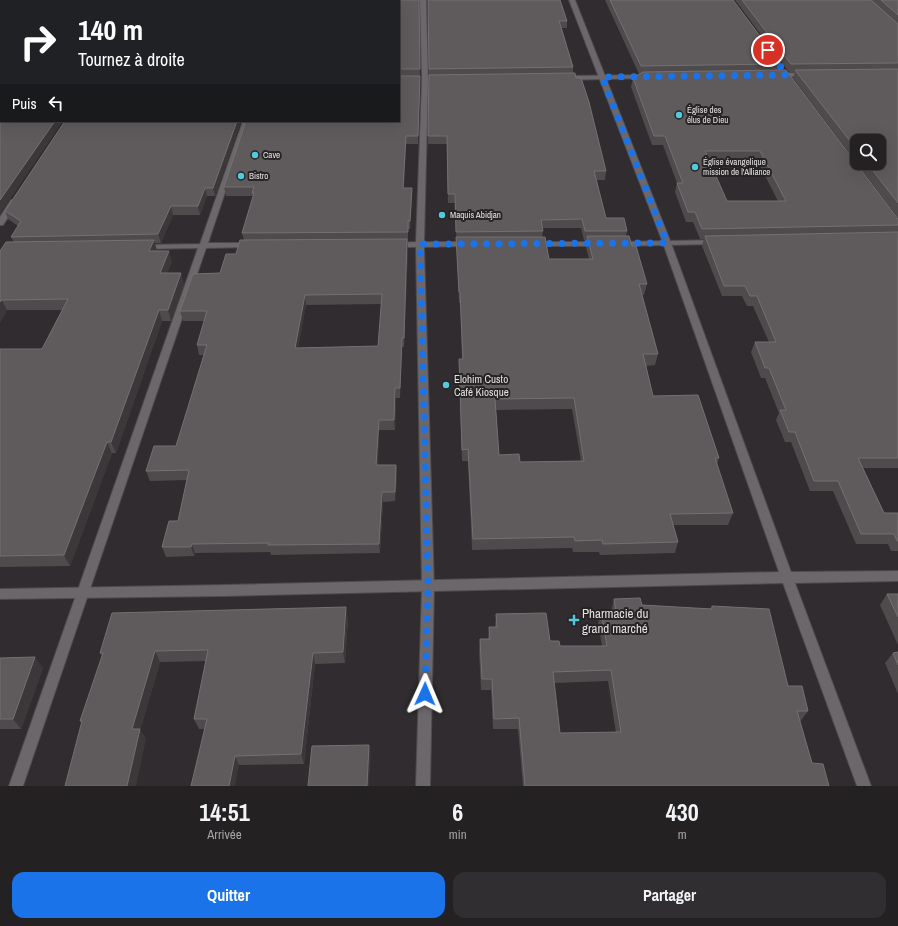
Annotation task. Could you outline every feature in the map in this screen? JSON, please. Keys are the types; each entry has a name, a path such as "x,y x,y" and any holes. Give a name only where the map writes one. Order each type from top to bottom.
{"street":[{"path":"423,0 426,80 420,244 428,587 423,786"},
{"path":"572,0 667,243 864,786"},
{"path":"782,69 792,81"},
{"path":"772,75 819,75"},
{"path":"556,78 656,77"},
{"path":"16,786 246,122"},
{"path":"0,223 17,198"},
{"path":"524,244 722,242"},
{"path":"381,245 476,244"},
{"path":"132,247 257,245"},
{"path":"0,594 428,587 787,577 898,576"}],"building":[{"path":"400,0 419,0 420,69 400,69"},
{"path":"428,0 560,0 567,21 559,21 573,67 429,69"},
{"path":"610,0 733,0 781,64 641,66"},
{"path":"742,0 871,0 898,24 898,63 791,64"},
{"path":"881,0 898,0 898,15"},
{"path":"898,69 898,203 872,170 886,170 886,134 850,134 850,141 795,70"},
{"path":"786,70 850,155 850,170 861,170 898,219 898,225 702,229 695,212 688,212 677,183 683,183 665,136 654,136 633,78 643,72","holes":["705,151 760,151 786,201 727,201"]},
{"path":"575,73 576,78 581,78 589,102 606,171 594,171 606,218 624,218 627,231 585,231 582,219 541,220 543,231 456,232 455,194 448,194 447,136 428,136 429,75"},
{"path":"400,76 420,76 418,136 406,136 403,188 412,188 408,232 242,233 254,193 252,193 254,187 224,187 246,122 400,122"},
{"path":"0,122 54,122 0,200"},
{"path":"64,122 237,122 213,188 205,188 198,206 171,206 158,234 11,237 21,221 5,211"},
{"path":"898,232 898,458 858,458 884,513 898,513 897,541 894,534 861,534 838,481 814,481 795,432 789,432 780,410 786,410 769,368 765,368 755,342 776,342 757,296 750,296 745,286 724,286 705,236"},
{"path":"587,236 629,236 632,246 636,246 647,284 639,284 658,354 643,354 653,396 698,395 719,458 715,458 733,513 670,514 678,542 603,544 602,540 575,541 574,537 473,539 468,449 462,450 459,359 463,359 456,237 545,237 549,259 593,259","holes":["574,398 584,461 520,462 519,454 499,455 495,399"]},
{"path":"407,239 404,338 402,338 400,388 395,388 394,420 379,420 376,465 396,465 395,492 382,492 379,544 192,544 191,547 162,547 169,521 178,521 189,470 146,471 154,446 176,446 207,345 197,345 207,311 180,311 193,274 220,273 226,254 236,254 240,240","holes":["382,294 378,346 295,348 305,295"]},
{"path":"154,240 149,251 169,251 160,273 181,273 168,310 159,310 111,442 107,442 64,555 0,556 0,349 42,349 68,299 2,300 0,302 0,251 6,242"},
{"path":"887,594 898,594 898,617"},
{"path":"640,598 642,605 712,609 712,606 769,609 788,686 802,686 808,711 797,711 812,763 823,764 829,786 525,786 519,718 494,719 492,679 482,679 480,639 490,639 489,627 497,627 496,614 546,613 550,641 559,641 560,646 607,646 601,612 616,612 614,599","holes":["611,670 621,732 560,733 553,672"]},
{"path":"346,607 343,652 313,653 301,754 235,756 229,786 191,786 207,719 194,719 208,650 155,651 132,729 140,729 127,786 65,786 82,721 80,721 103,653 100,653 112,613"},
{"path":"898,652 898,665 893,653"},
{"path":"35,657 13,719 0,719 0,658"},
{"path":"369,745 367,786 308,786 312,746"}],"place":[{"name":"Église des élus de Dieu","path":"679,115"},
{"name":"Cave","path":"255,155"},
{"name":"Église évangelique mission de l'Alliance","path":"695,167"},
{"name":"Bistro","path":"241,176"},
{"name":"Maquis Abidjan","path":"442,215"},
{"name":"Elohim Custo Café Kiosque","path":"446,385"},
{"name":"Pharmacie du grand marché","path":"574,620"}],"route":[{"path":"425,694 428,587 420,244 667,243 602,77 787,75 768,50"}]}
